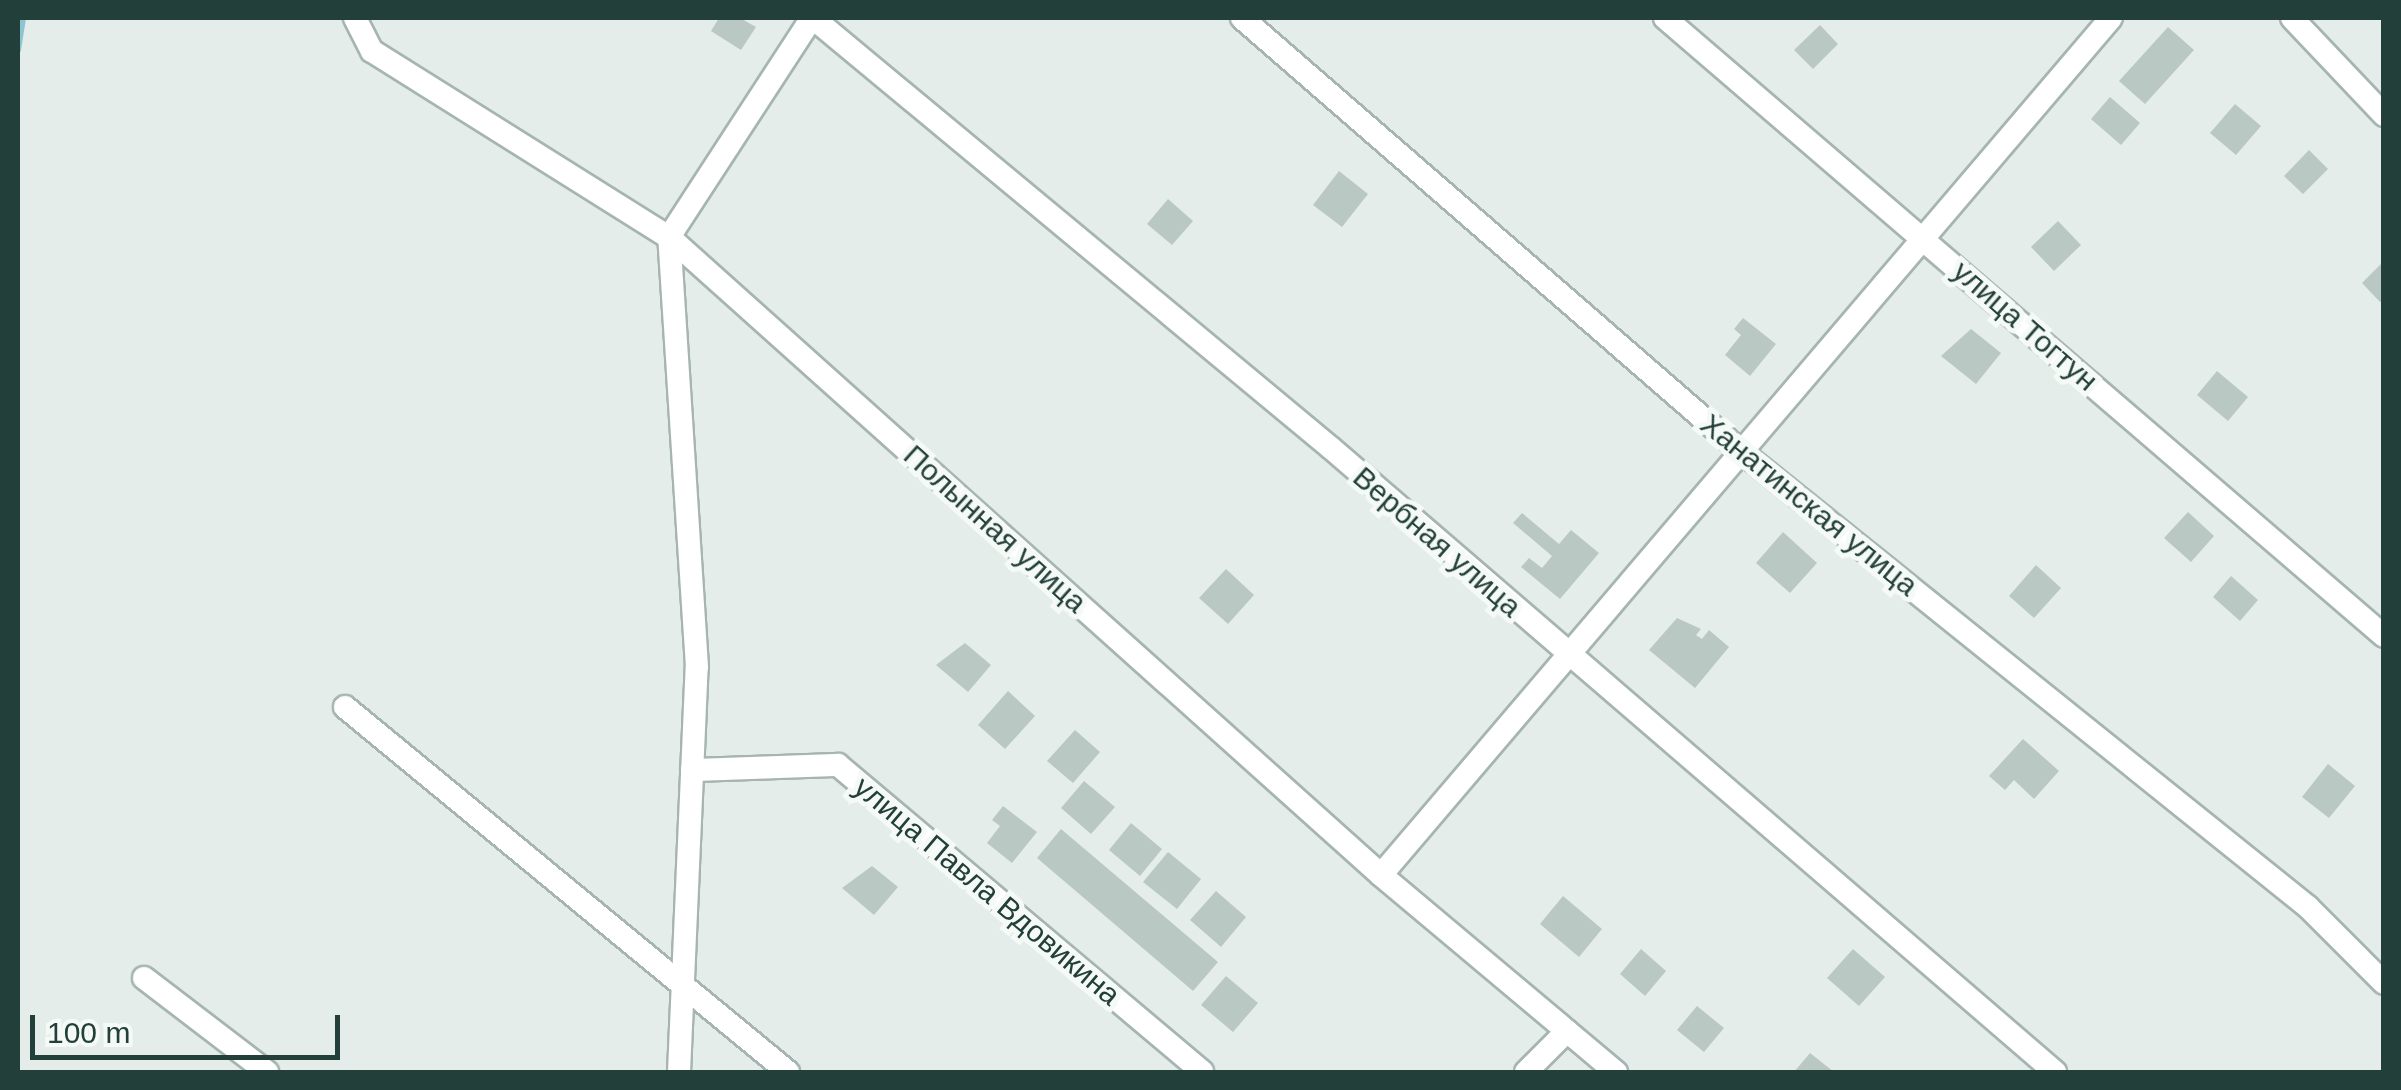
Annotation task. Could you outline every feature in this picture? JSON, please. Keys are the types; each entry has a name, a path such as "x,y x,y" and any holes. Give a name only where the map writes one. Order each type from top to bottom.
{"street":[{"name":"Полынная улица","path":"355,18 372,51 669,237 1382,875 1616,1072"},
{"path":"679,1072 680,984 698,667 669,237 813,18"},
{"name":"Вербная улица","path":"813,18 1331,448 1568,657 2054,1072"},
{"name":"Ханатинская улица","path":"1242,18 1744,453 2308,907 2384,983"},
{"name":"улица Тогтун","path":"1665,18 2384,636"},
{"path":"1382,875 2110,18"},
{"path":"2292,18 2384,115"},
{"path":"345,708 788,1072"},
{"name":"улица Павла Вдовикина","path":"692,770 838,765 1202,1072"},
{"path":"144,978 267,1072"},
{"path":"1526,1072 1568,1032"}],"building":[{"path":"719,18 740,18 756,27 741,50 711,31"},
{"path":"1820,25 1838,44 1813,69 1794,50"},
{"path":"2168,27 2194,50 2145,104 2119,81"},
{"path":"2110,97 2140,123 2121,145 2091,119"},
{"path":"2235,104 2261,126 2236,155 2210,133"},
{"path":"2309,150 2328,169 2303,194 2284,176"},
{"path":"1339,171 1368,194 1342,227 1313,205"},
{"path":"1168,199 1193,221 1172,245 1147,224"},
{"path":"2058,221 2081,245 2054,271 2031,247"},
{"path":"2384,261 2384,299 2380,302 2362,283"},
{"path":"1743,318 1776,344 1750,376 1725,355 1741,335 1734,329"},
{"path":"1971,329 2001,353 1976,384 1941,356"},
{"path":"2217,371 2248,397 2228,421 2197,395"},
{"path":"2188,512 2214,536 2191,562 2164,538"},
{"path":"1522,513 1559,544 1571,530 1599,553 1560,599 1521,567 1529,558 1542,568 1552,556 1513,523"},
{"path":"1783,532 1817,563 1790,593 1756,563"},
{"path":"2036,565 2061,588 2034,618 2009,596"},
{"path":"1226,569 1254,595 1228,624 1199,598"},
{"path":"2231,576 2258,600 2240,621 2213,597"},
{"path":"1677,618 1701,629 1696,635 1702,639 1709,630 1729,647 1695,688 1649,650"},
{"path":"965,643 991,665 968,692 936,665"},
{"path":"1008,691 1035,716 1005,749 978,725"},
{"path":"1075,730 1100,752 1073,783 1047,761"},
{"path":"2023,739 2059,771 2034,799 2014,780 2005,790 1989,776"},
{"path":"2328,764 2355,786 2329,818 2302,797"},
{"path":"1084,781 1115,807 1091,834 1061,808"},
{"path":"1003,806 1037,832 1012,863 987,843 1000,826 992,820"},
{"path":"1131,823 1162,849 1140,876 1109,850"},
{"path":"1061,829 1218,962 1193,991 1037,858"},
{"path":"1168,852 1201,879 1177,909 1143,882"},
{"path":"872,866 898,887 874,915 842,888"},
{"path":"1216,891 1246,917 1221,947 1190,920"},
{"path":"1563,896 1602,929 1579,957 1540,924"},
{"path":"1641,949 1666,971 1645,996 1620,974"},
{"path":"1853,949 1885,977 1859,1006 1827,978"},
{"path":"1226,976 1258,1003 1233,1032 1201,1005"},
{"path":"1697,1006 1724,1028 1704,1052 1677,1030"},
{"path":"1810,1053 1834,1072 1794,1072"}],"waterway":[{"path":"18,50 23,18"}]}
